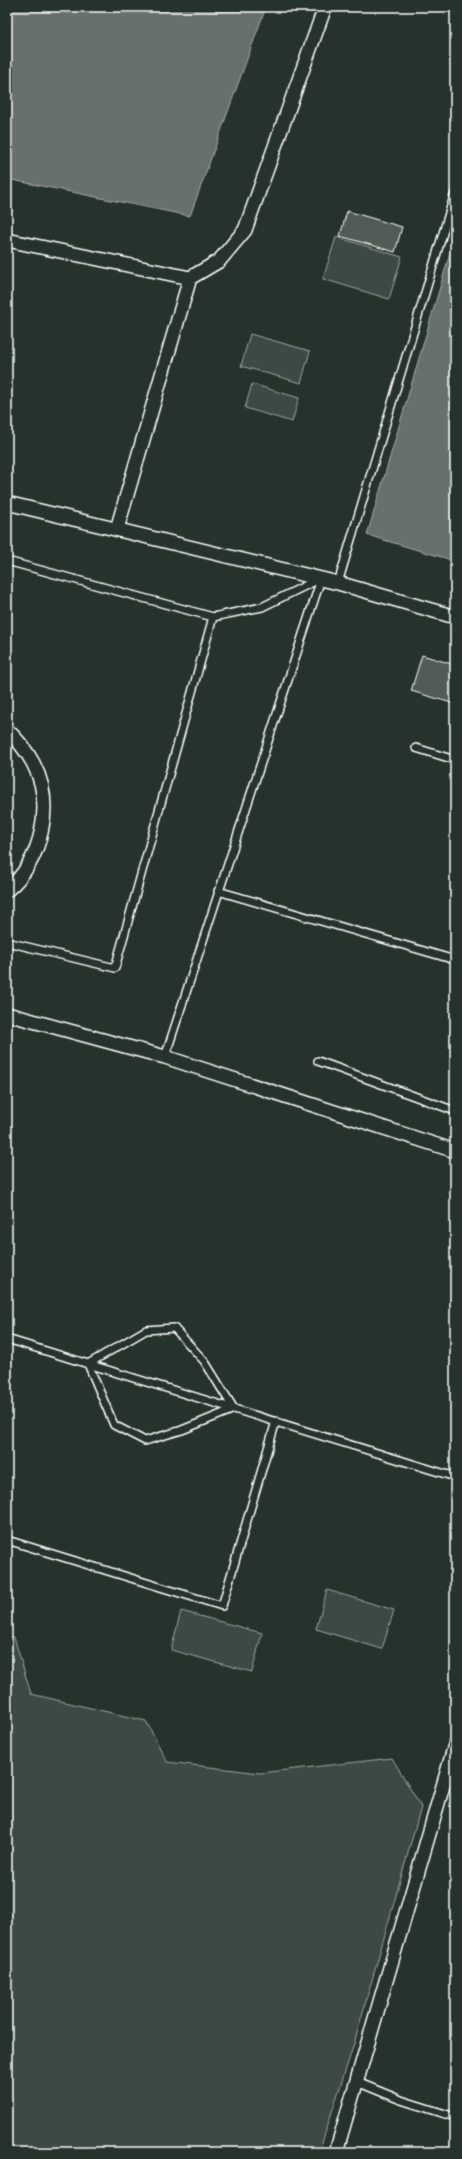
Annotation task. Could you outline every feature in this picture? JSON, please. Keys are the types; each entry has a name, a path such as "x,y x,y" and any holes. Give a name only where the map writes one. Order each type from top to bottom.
{"street":[{"path":"7,240 190,278 219,261 245,230 325,7"},
{"path":"117,529 190,278"},
{"path":"8,506 117,529 321,578 455,616"},
{"path":"7,730 21,743 34,765 42,789 44,814 40,840 30,863 15,884 7,890"},
{"path":"7,1014 165,1057 455,1151"},
{"path":"336,2152 455,1745"}],"lane":[{"path":"338,583 455,193"},
{"path":"7,561 213,617 262,607 321,578"},
{"path":"165,1057 321,578"},
{"path":"7,942 115,968 213,617"},
{"path":"416,748 455,760"},
{"path":"218,891 455,960"},
{"path":"318,1060 455,1111"},
{"path":"88,1364 146,1330 174,1328 205,1362 234,1409"},
{"path":"7,1339 455,1476"},
{"path":"88,1364 114,1425 146,1441 182,1430 234,1409"},
{"path":"7,1540 222,1606 276,1422"},
{"path":"357,2082 400,2100 455,2117"}],"shaded area":[{"path":"7,7 266,7 190,216 7,179"},
{"path":"455,236 455,561 367,535"},
{"path":"336,237 402,257 389,299 323,279"},
{"path":"250,334 310,351 301,383 241,366"},
{"path":"252,384 299,398 292,422 245,408"},
{"path":"327,1590 394,1610 382,1649 316,1629"},
{"path":"181,1611 262,1633 252,1672 171,1650"},
{"path":"7,1637 14,1637 31,1694 146,1721 167,1762 260,1773 392,1758 421,1807 353,2047 319,2152 7,2152"}],"building":[{"path":"347,211 402,227 395,252 340,236"},
{"path":"422,655 455,665 455,704 411,691"}]}
